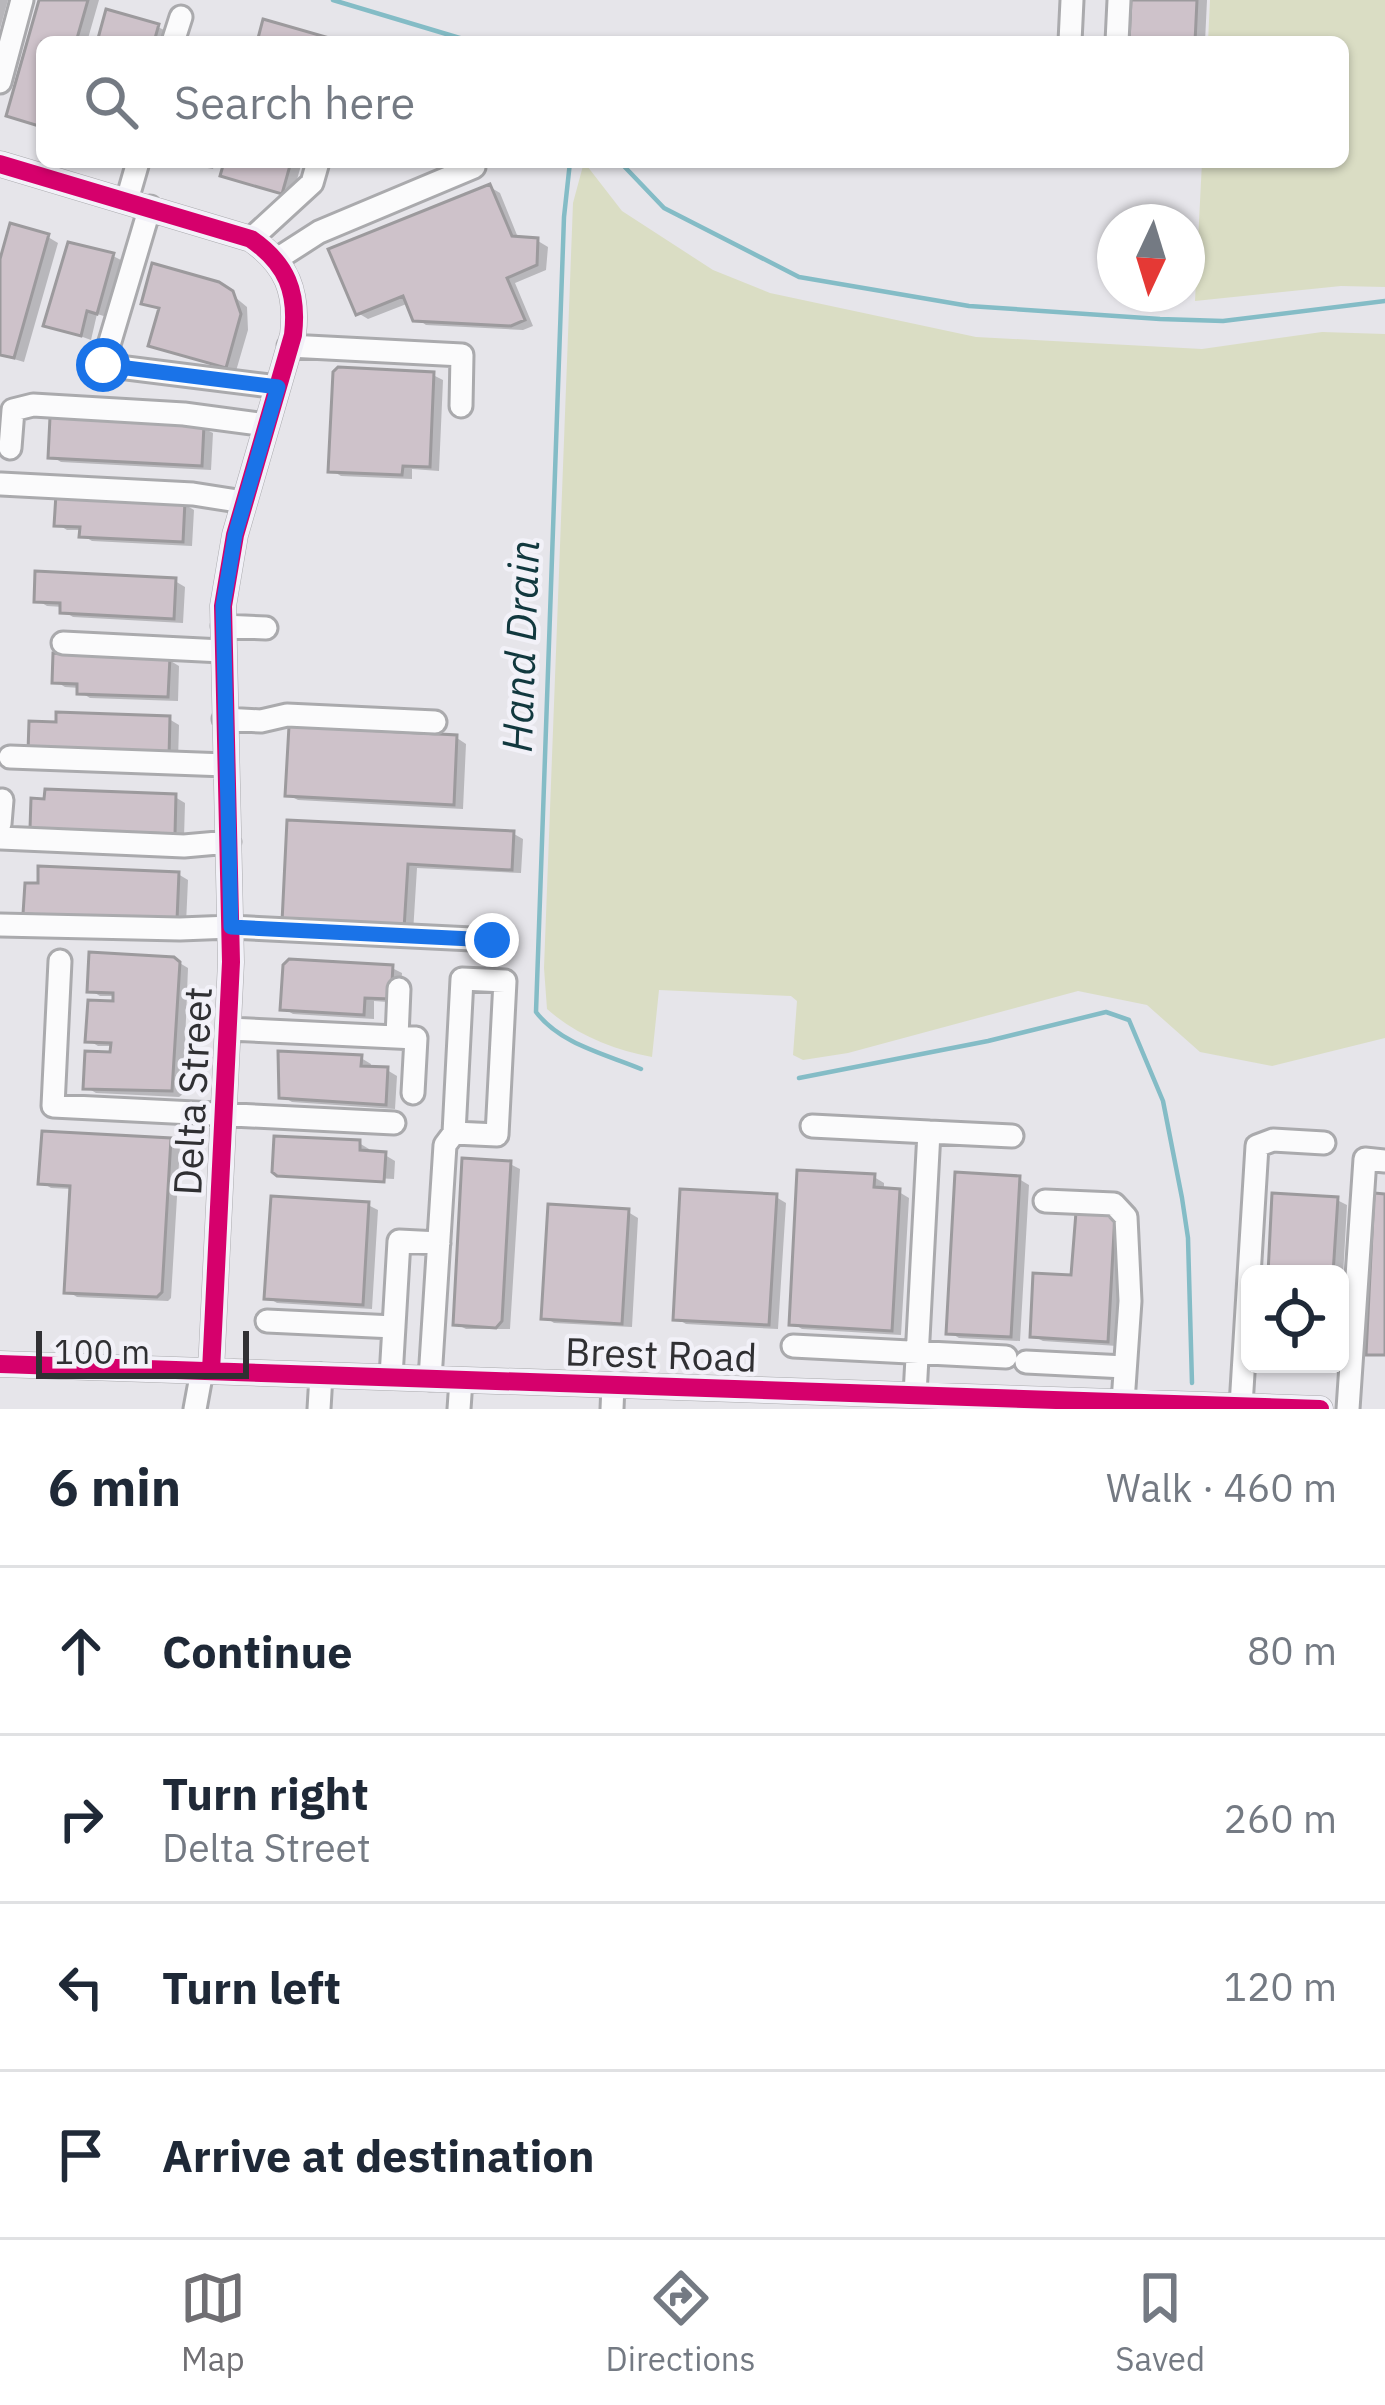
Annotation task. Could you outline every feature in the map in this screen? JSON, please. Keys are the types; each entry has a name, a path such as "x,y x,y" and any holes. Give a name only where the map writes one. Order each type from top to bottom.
{"street":[{"path":"0,82 22,0"},
{"path":"1070,36 1072,0"},
{"path":"1117,36 1119,0"},
{"path":"175,36 181,17"},
{"path":"0,164 251,239 277,260 319,232 469,168"},
{"path":"127,200 136,168"},
{"path":"251,239 312,183 316,168"},
{"path":"150,207 103,365 278,387"},
{"name":"Delta Street","path":"195,1409 206,1371 226,1116 231,927 223,626 228,566 289,346 295,302 288,276 277,260"},
{"path":"289,346 462,355 461,406"},
{"path":"10,448 13,410 32,405 184,413 267,425"},
{"path":"1,484 193,494 244,502"},
{"path":"223,626 266,628"},
{"path":"63,643 222,651"},
{"path":"224,718 261,721 287,715 435,722"},
{"path":"10,757 226,765"},
{"path":"0,824 2,800"},
{"path":"0,838 184,846 229,842"},
{"path":"0,925 231,927 492,940"},
{"path":"60,961 53,1106 394,1123"},
{"path":"430,1379 445,1145 454,1133 462,979 505,981 497,1135 454,1133"},
{"path":"397,1037 399,989"},
{"path":"229,1029 416,1038 413,1093"},
{"path":"812,1126 1012,1136"},
{"path":"909,1400 917,1353 928,1132"},
{"path":"1240,1406 1257,1145 1273,1140 1324,1143"},
{"path":"1348,1409 1365,1159 1385,1161"},
{"path":"1045,1201 1114,1204 1126,1217 1130,1301 1123,1402"},
{"path":"391,1378 398,1241 439,1243"},
{"path":"267,1321 394,1328"},
{"path":"793,1346 1125,1367"},
{"name":"Brest Road","path":"0,1364 613,1385 787,1400 1123,1402 1320,1409"},
{"path":"319,1409 321,1375"},
{"path":"459,1409 460,1380"},
{"path":"612,1409 613,1385"}],"green space":[{"path":"1210,0 1385,0 1385,287 1341,286 1205,300 1202,168 1349,168 1349,36 1208,36"},
{"path":"582,168 589,168 622,211 713,270 770,293 976,337 1202,349 1322,332 1385,334 1385,1038 1272,1066 1200,1052 1147,1005 1078,991 848,1053 803,1060 793,1055 797,1001 791,996 659,990 652,1057 596,1040 547,1009 544,968 573,203"}],"building":[{"path":"39,0 88,0 78,36 36,36 36,125 6,116"},
{"path":"1131,0 1197,0 1195,36 1129,36"},
{"path":"106,9 159,24 156,36 99,36"},
{"path":"263,19 322,36 259,36"},
{"path":"222,168 289,168 282,194 220,176"},
{"path":"490,184 512,236 538,238 537,265 507,278 525,320 511,326 413,321 403,296 356,315 328,249"},
{"path":"10,223 49,234 14,358 0,355 0,259"},
{"path":"68,242 114,253 97,314 87,311 81,336 43,326"},
{"path":"152,263 219,282 233,291 241,314 226,368 148,346 159,308 141,304"},
{"path":"338,367 434,372 430,467 403,466 402,475 328,472 333,372"},
{"path":"50,417 204,425 202,466 48,458"},
{"path":"56,494 185,501 183,542 79,537 80,527 54,526"},
{"path":"35,571 176,578 174,619 60,613 60,603 34,602"},
{"path":"53,653 170,657 168,697 77,694 77,684 52,683"},
{"path":"56,712 170,716 169,757 28,752 29,721 56,722"},
{"path":"289,726 457,735 454,805 285,796"},
{"path":"45,789 176,794 175,834 30,829 31,798 44,799"},
{"path":"287,820 514,831 512,870 408,864 404,929 282,922"},
{"path":"38,866 179,872 177,920 23,914 25,883 38,883"},
{"path":"89,952 174,957 180,962 172,1091 83,1089 85,1051 110,1052 111,1043 85,1042 88,1000 113,1001 113,993 87,992"},
{"path":"289,959 393,965 391,999 365,998 364,1015 280,1010 283,965"},
{"path":"278,1051 362,1055 361,1066 388,1067 386,1105 279,1098"},
{"path":"42,1131 171,1138 162,1292 157,1297 64,1293 70,1186 38,1184"},
{"path":"274,1136 360,1140 360,1150 386,1152 384,1182 277,1176 272,1172"},
{"path":"462,1158 511,1161 502,1321 496,1328 453,1325"},
{"path":"797,1170 875,1174 874,1187 900,1189 892,1331 789,1325"},
{"path":"955,1172 1020,1176 1011,1337 946,1334"},
{"path":"680,1189 777,1194 769,1325 673,1320"},
{"path":"1272,1193 1338,1197 1334,1265 1268,1265"},
{"path":"1374,1193 1385,1194 1385,1355 1366,1355"},
{"path":"271,1196 369,1202 363,1305 264,1299"},
{"path":"548,1204 629,1209 622,1324 541,1319"},
{"path":"1076,1212 1115,1214 1108,1342 1030,1337 1033,1273 1071,1275"}],"waterway":[{"path":"333,0 453,36"},
{"name":"Hand Drain","path":"569,168 536,1012 570,1040 641,1069"},
{"path":"626,168 664,208 799,277 969,306 1160,319 1223,321 1385,301"},
{"name":"Hand Drain","path":"799,1078 1106,1012 1129,1020 1163,1101 1182,1198 1188,1238 1192,1383"}],"cycle path":[{"path":"0,164 251,239 281,269 294,305 293,335 235,535 223,606 231,962 211,1371"},
{"path":"0,1364 1320,1409"}],"route":[{"path":"103,365 278,387 235,535 223,606 231,927 492,940"}]}
